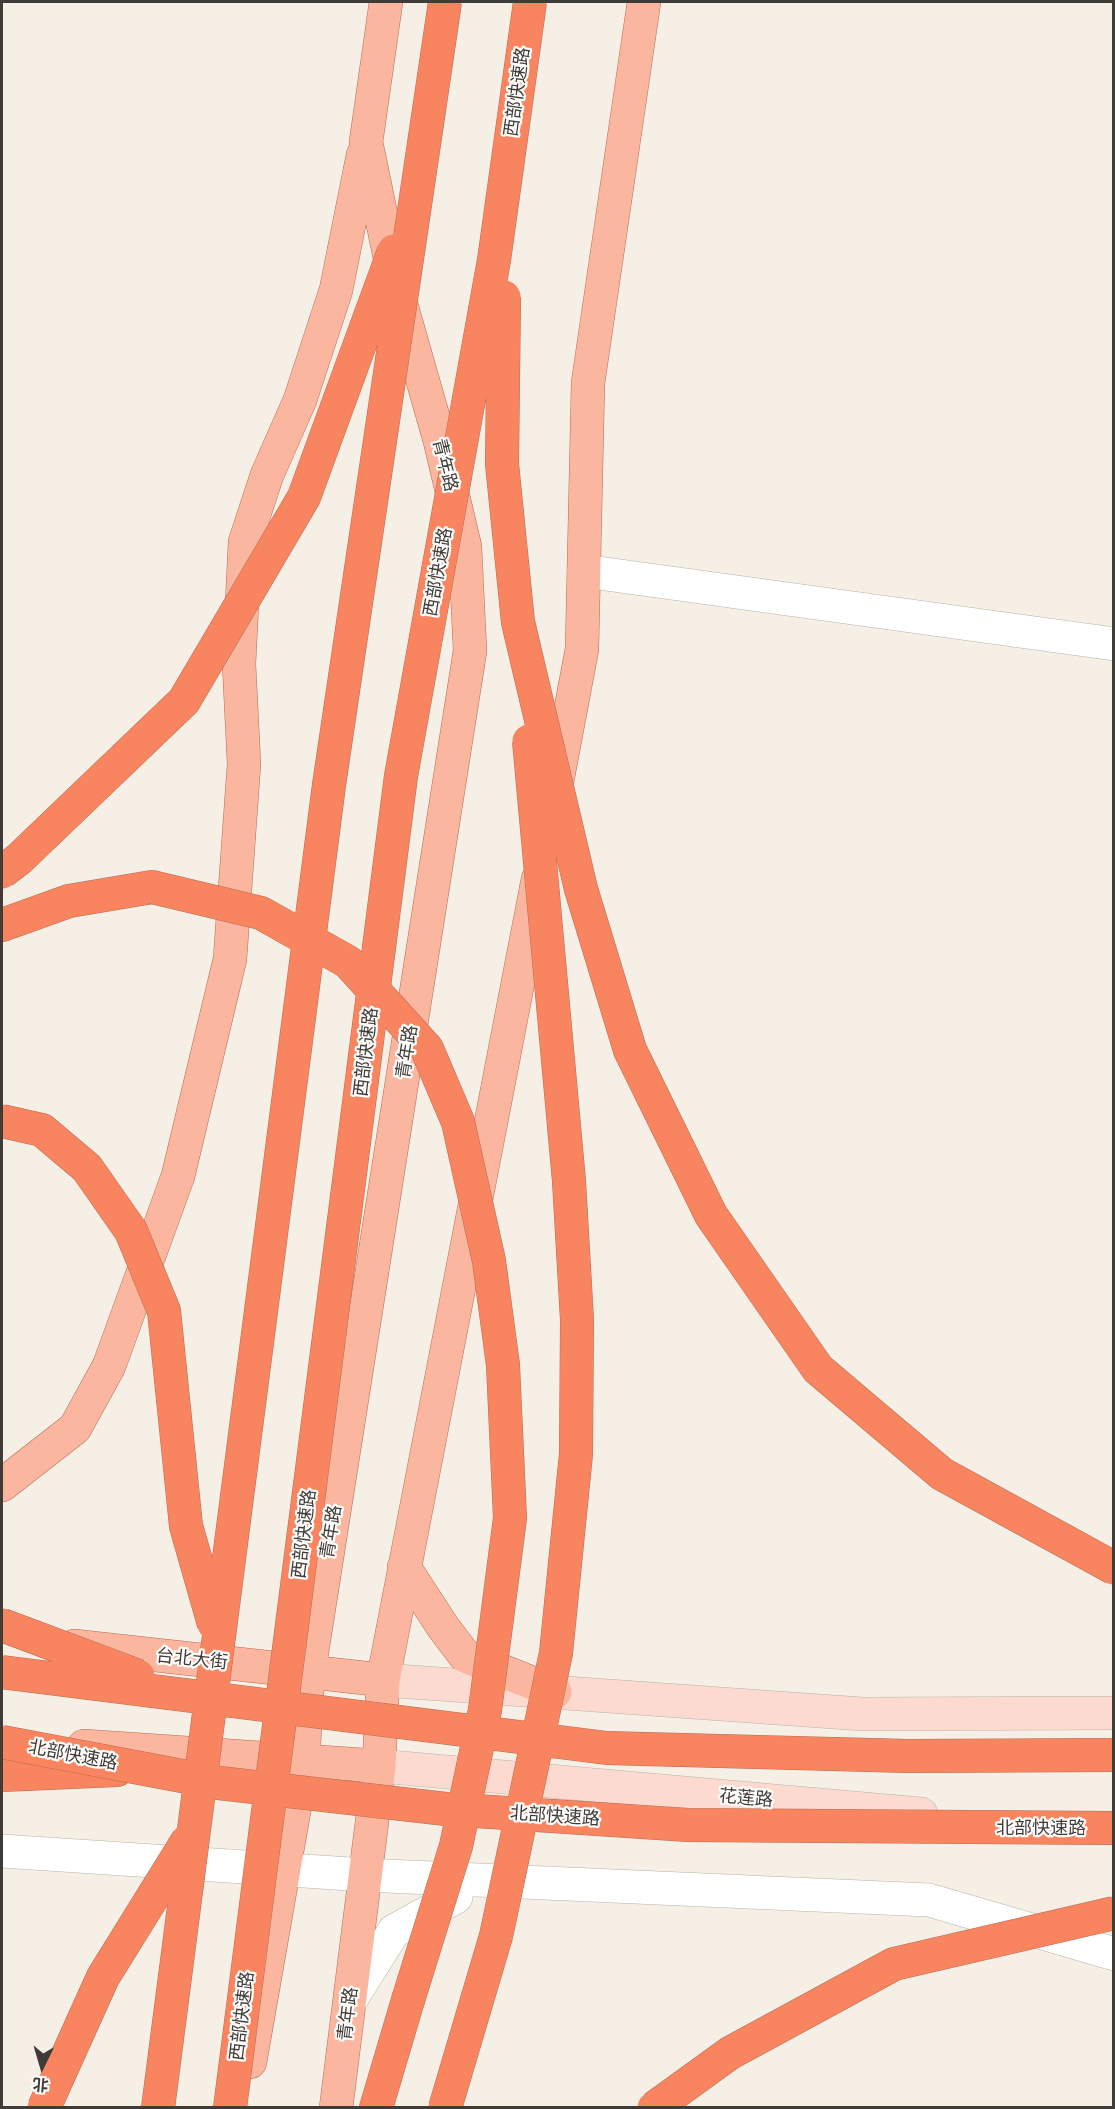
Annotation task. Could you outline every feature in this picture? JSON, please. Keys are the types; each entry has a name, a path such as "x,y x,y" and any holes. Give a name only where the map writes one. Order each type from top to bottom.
{"highway":[{"path":"158,2108 329,785 445,2"},
{"name":"西部快速路","path":"230,2108 401,776 494,260 530,2"},
{"path":"445,2108 496,1936 556,1653 576,1454 577,1320 569,1181 502,464 503,342 510,146"},
{"path":"2,872 18,860 184,701 304,496 417,188"},
{"path":"516,604 518,622 580,889 630,1050 711,1215 818,1369 942,1474 1113,1568"},
{"path":"2,926 69,901 152,888 261,913 348,962 427,1049 458,1122 489,1261 503,1365 510,1518 485,1710 456,1846 376,2108"},
{"path":"2,1120 42,1130 87,1168 131,1231 164,1311 186,1526 218,1638"},
{"path":"2,1625 190,1696"},
{"path":"2,1672 607,1748 908,1756 1113,1755"},
{"name":"北部快速路","path":"2,1741 219,1783 446,1809 688,1825 1113,1830"},
{"path":"2,1775 143,1769"},
{"path":"44,2108 103,1977 193,1831"},
{"path":"654,2108 730,2053 894,1964 1113,1913"}],"main road":[{"name":"青年路","path":"242,2108 286,1869 303,1760 309,1672 470,651 465,547 440,441 396,287 366,142 386,2"},
{"name":"青年路","path":"336,2108 379,1766 383,1680 582,649 588,383 645,2"},
{"path":"2,1485 75,1428 109,1366 178,1176 230,959 244,764 239,664 245,542 267,475 300,400 336,290 366,142"},
{"path":"404,1567 465,1656 555,1692"},
{"name":"台北大街","path":"2,1636 24,1641 383,1680"},
{"path":"383,1680 862,1714 1113,1713"},
{"path":"2,1741 379,1766"},
{"name":"花莲路","path":"379,1766 1113,1830"}],"street":[{"path":"584,571 1113,644"},
{"path":"2,1851 366,1875 929,1900 1113,1954"},
{"path":"350,2001 394,1931 486,1881"}]}
